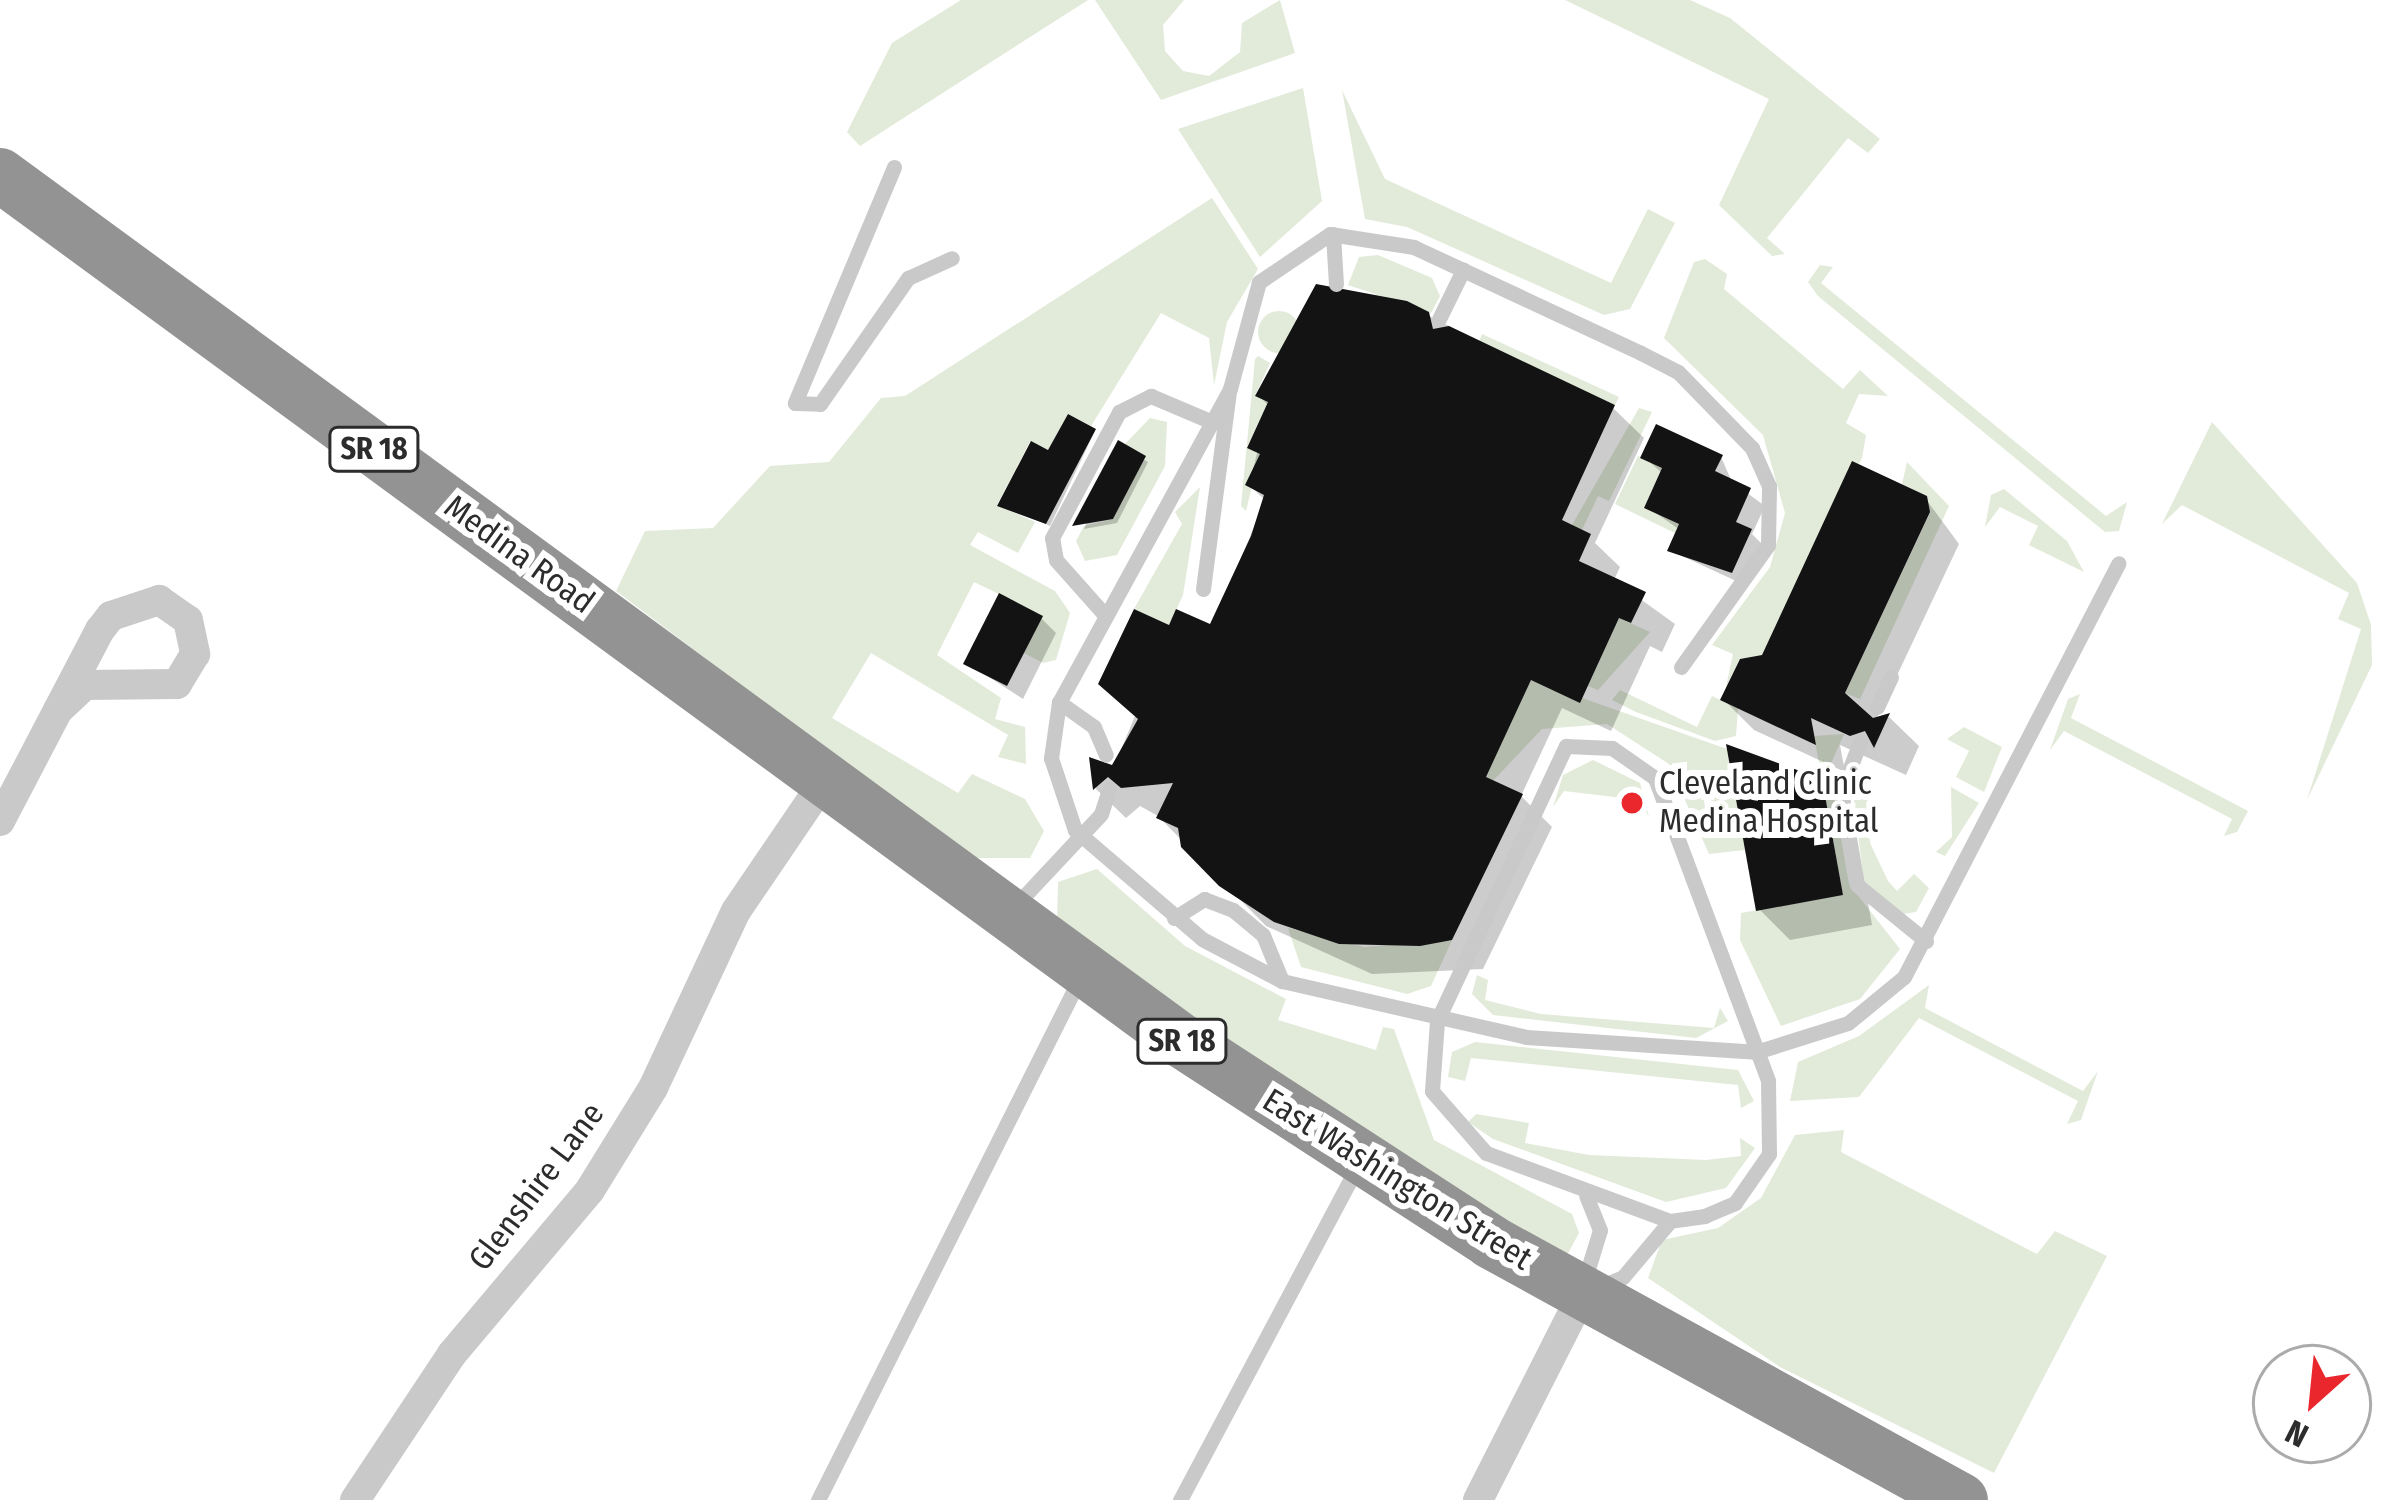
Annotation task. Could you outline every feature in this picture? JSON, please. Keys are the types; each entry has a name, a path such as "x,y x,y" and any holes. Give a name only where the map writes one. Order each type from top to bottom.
{"highway":[{"name":"Medina Road","path":"1,178 748,723"},
{"name":"East Washington Street","path":"748,723 1085,970 1360,1161 1582,1295 1961,1500"}],"street":[{"path":"0,821 58,710 124,604 159,600 188,620 196,654 177,684 85,686 58,710"},
{"name":"Glenshire Lane","path":"356,1500 452,1354 613,1154 736,910 825,780"},
{"path":"1478,1500 1582,1295"}],"lane":[{"path":"894,167 795,403 820,404 908,278 952,258"},
{"path":"1333,234 1336,284"},
{"path":"1203,589 1230,388 1259,282 1306,240 1333,234 1384,237 1678,372 1752,448 1769,486 1768,545 1681,667"},
{"path":"1439,319 1463,270"},
{"path":"1230,388 1058,702 1051,758 1075,830 1174,918 1282,981 1437,1021 1586,1045 1756,1052 1880,1003 1926,940 2119,563"},
{"path":"1104,614 1056,560 1052,538 1119,412 1151,396 1210,421"},
{"path":"1877,707 1891,677"},
{"path":"1058,702 1094,727 1106,755"},
{"path":"1860,742 1841,791 1857,885 1926,940"},
{"path":"1587,743 1655,778 1756,1052 1772,1121 1756,1180 1735,1203 1670,1221 1586,1196 1486,1153 1448,1121 1428,1075 1437,1021 1551,760 1587,743"},
{"path":"1009,914 1075,830 1101,814 1109,788"},
{"path":"1174,918 1204,899 1233,910 1263,934 1282,981"},
{"path":"818,1500 1085,970"},
{"path":"1180,1500 1360,1161"},
{"path":"1582,1295 1600,1230 1586,1196"},
{"path":"1582,1295 1623,1277 1670,1221"}],"green space":[{"path":"961,0 1088,0 860,146 847,132 892,43"},
{"path":"1095,0 1184,0 1163,25 1165,51 1183,71 1209,76 1240,52 1242,23 1280,0 1295,53 1161,100"},
{"path":"1565,0 1690,0 1730,18 1880,139 1868,153 1848,138 1767,238 1785,254 1772,256 1719,205 1769,99"},
{"path":"1303,88 1322,201 1260,257 1178,129"},
{"path":"1342,90 1385,179 1611,283 1648,209 1675,223 1630,309 1604,315 1407,227 1365,219"},
{"path":"1212,198 1258,269 1227,322 1214,385 1209,338 1161,313 1091,426 1068,414 1048,450 1030,442 997,505 1035,522 1018,553 978,532 970,545 1055,591 1070,613 1056,660 1043,663 1024,653 1042,615 974,582 937,655 1001,698 995,719 1025,727 1026,764 998,757 1008,735 871,653 832,718 958,793 972,774 1025,799 1044,831 1030,858 971,858 616,591 645,531 713,528 770,466 829,462 881,398 905,396"},
{"path":"1378,255 1432,278 1440,296 1431,313 1348,285 1359,257"},
{"path":"1705,259 1727,274 1724,289 1843,389 1860,370 1888,396 1859,394 1846,423 1866,435 1862,458 1762,655 1740,659 1726,687 1733,654 1712,645 1770,567 1785,513 1763,435 1664,338 1694,262"},
{"path":"1820,265 1833,267 1821,283 2106,516 2127,502 2119,531 2105,532 1818,296 1808,282"},
{"path":"1279,311 1294,317 1300,332 1294,347 1279,353 1264,347 1258,332 1264,317"},
{"path":"1482,334 1619,397 1615,405 1478,344"},
{"path":"1258,356 1270,363 1255,396 1268,402 1247,447 1260,454 1246,511 1241,506 1255,359"},
{"path":"1639,408 1652,412 1609,501 1598,496 1582,530 1572,525"},
{"path":"1150,418 1167,422 1165,466 1117,555 1085,561 1076,541 1084,526 1113,519 1146,456 1125,444"},
{"path":"2212,422 2357,583 2371,625 2372,665 2307,800 2361,629 2338,619 2349,593 2182,505 2162,524"},
{"path":"1638,456 1662,468 1644,508 1679,524 1675,533 1615,504"},
{"path":"1907,462 1949,506 1860,699 1845,693 1930,513 1926,496 1902,484"},
{"path":"1200,487 1183,595 1169,625 1134,609 1182,524 1175,512"},
{"path":"2004,489 2067,541 2084,572 2029,545 2038,526 2000,507 1985,527 1991,495"},
{"path":"1619,618 1650,632 1598,690 1588,686"},
{"path":"1531,680 1727,749 1745,850 1709,854 1669,764 1607,724 1542,729 1492,782 1477,776"},
{"path":"1620,690 1697,727 1712,696 1738,708 1736,736 1715,741 1636,712 1612,700"},
{"path":"2080,694 2071,718 2248,811 2237,832 2224,836 2232,819 2064,731 2050,750 2068,699"},
{"path":"1964,727 2002,747 1984,792 1956,777 1969,751 1947,739"},
{"path":"1844,734 1829,768 1849,884 1900,949 1860,999 1781,1026 1740,940 1741,913 1843,895 1814,736"},
{"path":"1593,760 1640,783 1649,817 1640,800 1564,791 1553,807 1563,775"},
{"path":"1852,784 1867,789 1870,843 1888,881 1897,891 1914,874 1929,888 1916,912 1896,915 1864,883"},
{"path":"1951,787 1979,803 1945,856 1936,852 1952,837"},
{"path":"1097,869 1185,946 1286,999 1278,1020 1376,1050 1383,1027 1394,1029 1434,1140 1572,1214 1579,1233 1566,1257 1457,1201 1057,923 1058,882"},
{"path":"1288,928 1364,947 1452,940 1431,986 1407,994 1301,967"},
{"path":"1477,975 1488,980 1485,1000 1541,1014 1714,1028 1720,1008 1728,1021 1696,1038 1493,1015 1472,994"},
{"path":"1929,985 1925,1008 2083,1091 2098,1071 2081,1120 2067,1124 2078,1101 1919,1018 1859,1097 1790,1101 1798,1062 1859,1036"},
{"path":"1475,1042 1738,1070 1754,1101 1741,1108 1738,1085 1471,1058 1465,1081 1448,1077 1452,1052"},
{"path":"1476,1114 1529,1123 1525,1143 1589,1155 1706,1160 1741,1156 1740,1138 1755,1148 1726,1188 1666,1202 1493,1139 1468,1122"},
{"path":"1844,1130 1841,1152 2037,1254 2055,1231 2107,1256 1994,1473 1780,1367 1648,1278 1662,1240 1718,1228 1761,1198 1795,1135"}],"building":[{"path":"1316,284 1407,301 1429,312 1433,329 1449,326 1615,405 1562,520 1591,534 1579,561 1646,592 1631,623 1619,618 1580,703 1531,680 1486,777 1523,794 1452,940 1420,946 1339,944 1274,922 1219,886 1181,847 1178,828 1156,818 1173,783 1121,788 1108,777 1093,790 1089,757 1112,765 1138,719 1098,684 1134,609 1169,625 1176,609 1210,624 1251,536 1264,495 1245,485 1260,454 1247,448 1268,402 1255,396"},
{"path":"1068,414 1096,429 1046,524 997,506 1031,441 1048,450"},
{"path":"1656,424 1723,455 1715,471 1751,488 1736,522 1752,529 1732,573 1667,551 1679,524 1644,508 1662,468 1640,458"},
{"path":"1118,440 1146,456 1113,519 1072,526"},
{"path":"1852,461 1927,496 1930,512 1845,693 1873,718 1890,713 1874,748 1865,731 1850,736 1811,718 1816,745 1720,700 1740,659 1762,655"},
{"path":"999,593 1043,616 1007,686 963,664"},
{"path":"1726,744 1822,779 1843,895 1756,911"}],"place":[{"name":"Cleveland Clinic Medina Hospital","path":"1632,803"}]}
